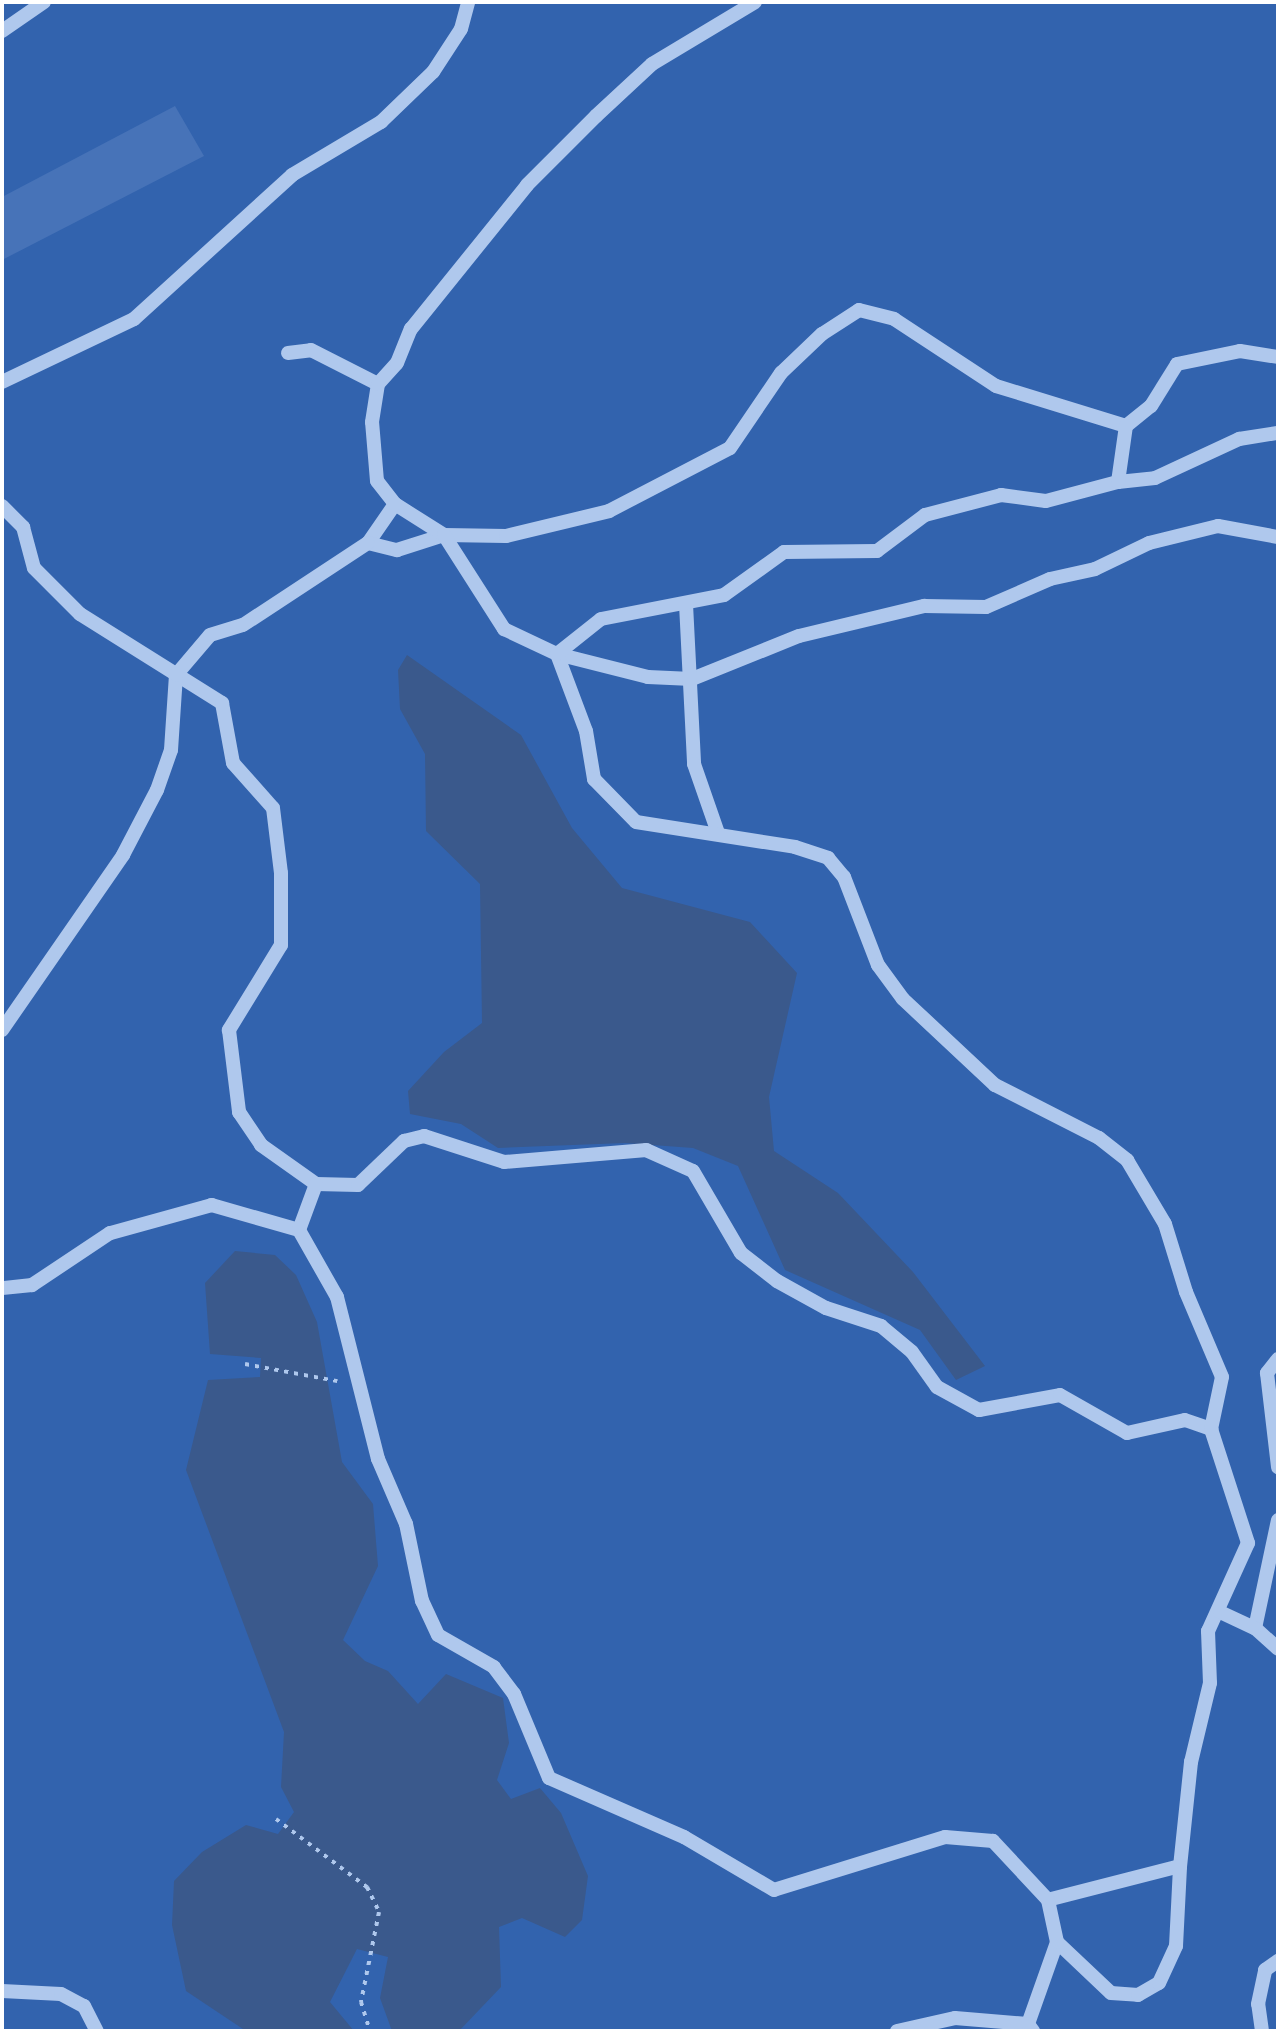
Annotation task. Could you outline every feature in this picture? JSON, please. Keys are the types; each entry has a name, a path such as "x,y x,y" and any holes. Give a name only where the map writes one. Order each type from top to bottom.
{"lane":[{"path":"2,31 44,2"},
{"path":"2,382 134,319 292,175 381,122 433,72 461,29 468,2"},
{"path":"755,2 652,64 527,185 411,329 397,363 378,384 372,422 377,481 395,504 444,535 504,629 557,654 648,677 692,679 799,636 924,606 986,607 1050,579 1095,569 1163,539 1218,526 1278,537"},
{"path":"368,543 397,550 444,535 506,536 609,511 730,448 781,373 822,334 859,310 894,319 996,386 1126,426"},
{"path":"288,353 311,350 378,384"},
{"path":"1118,482 1126,426 1151,406 1177,364 1240,351 1278,357"},
{"path":"557,654 601,619 724,595 784,552 851,555 877,551 925,515 1001,495 1046,501 1118,482 1155,478 1239,439 1278,433"},
{"path":"2,1030 123,855 157,790 171,750 176,675 210,635 243,625 368,543 395,504"},
{"path":"2,506 23,527 34,568 80,614 222,703 233,763 273,808 281,873 281,945 229,1030 239,1112 261,1145 316,1184 358,1185 404,1141 424,1136 504,1162 646,1150 693,1171 741,1253 777,1281 826,1308 881,1326 912,1352 937,1387 979,1410 1060,1395 1127,1433 1185,1420 1211,1429"},
{"path":"686,604 694,764 718,833"},
{"path":"557,654 586,731 594,779 636,822 718,833 828,858 844,877 878,965 903,999 995,1085 1099,1138 1127,1160 1165,1224 1186,1292 1222,1377 1211,1429 1248,1543 1220,1612 1208,1631 1210,1683 1191,1762 1180,1866 1176,1946 1159,1983 1138,1995 1111,1993 1057,1942"},
{"path":"299,1230 316,1184"},
{"path":"2,1288 32,1285 110,1233 212,1205 299,1230 337,1297 378,1459 406,1524 422,1601 438,1635 494,1667 501,1676 549,1778 684,1837 774,1890 945,1837 993,1841 1048,1900 1057,1942 1030,2028 955,2018 897,2031"},
{"path":"1278,1359 1267,1373 1278,1467"},
{"path":"1255,1628 1278,1520"},
{"path":"1220,1612 1255,1628 1278,1649"},
{"path":"1048,1900 1180,1866"},
{"path":"1262,2031 1258,2004 1265,1970 1278,1961"},
{"path":"2,1991 61,1994 84,2006 97,2031"}],"path":[{"path":"245,1364 285,1368 299,1375 337,1381"},
{"path":"276,1819 367,1887 379,1912 361,2002 370,2031"}],"shaded area":[{"path":"2,2 1278,2 1278,2031 2,2031"},
{"path":"407,655 521,735 572,828 622,888 750,922 797,973 769,1097 774,1151 838,1193 913,1272 985,1366 956,1380 920,1330 785,1270 738,1166 693,1148 625,1143 498,1148 461,1124 410,1114 408,1091 444,1052 482,1023 480,884 426,831 425,754 400,709 398,670"},
{"path":"235,1251 275,1255 296,1275 317,1322 342,1462 373,1504 378,1566 343,1640 365,1661 388,1671 418,1704 446,1674 503,1698 509,1743 497,1780 511,1799 540,1788 561,1813 588,1876 582,1920 565,1937 522,1918 499,1927 501,1987 459,2031 392,2031 380,1998 388,1957 357,1949 330,2002 354,2031 246,2031 186,1991 172,1925 174,1881 202,1852 246,1825 278,1834 294,1812 281,1787 284,1732 186,1470 208,1380 260,1377 261,1358 210,1354 205,1283"}],"building":[{"path":"175,106 204,156 2,260 2,197"}]}
